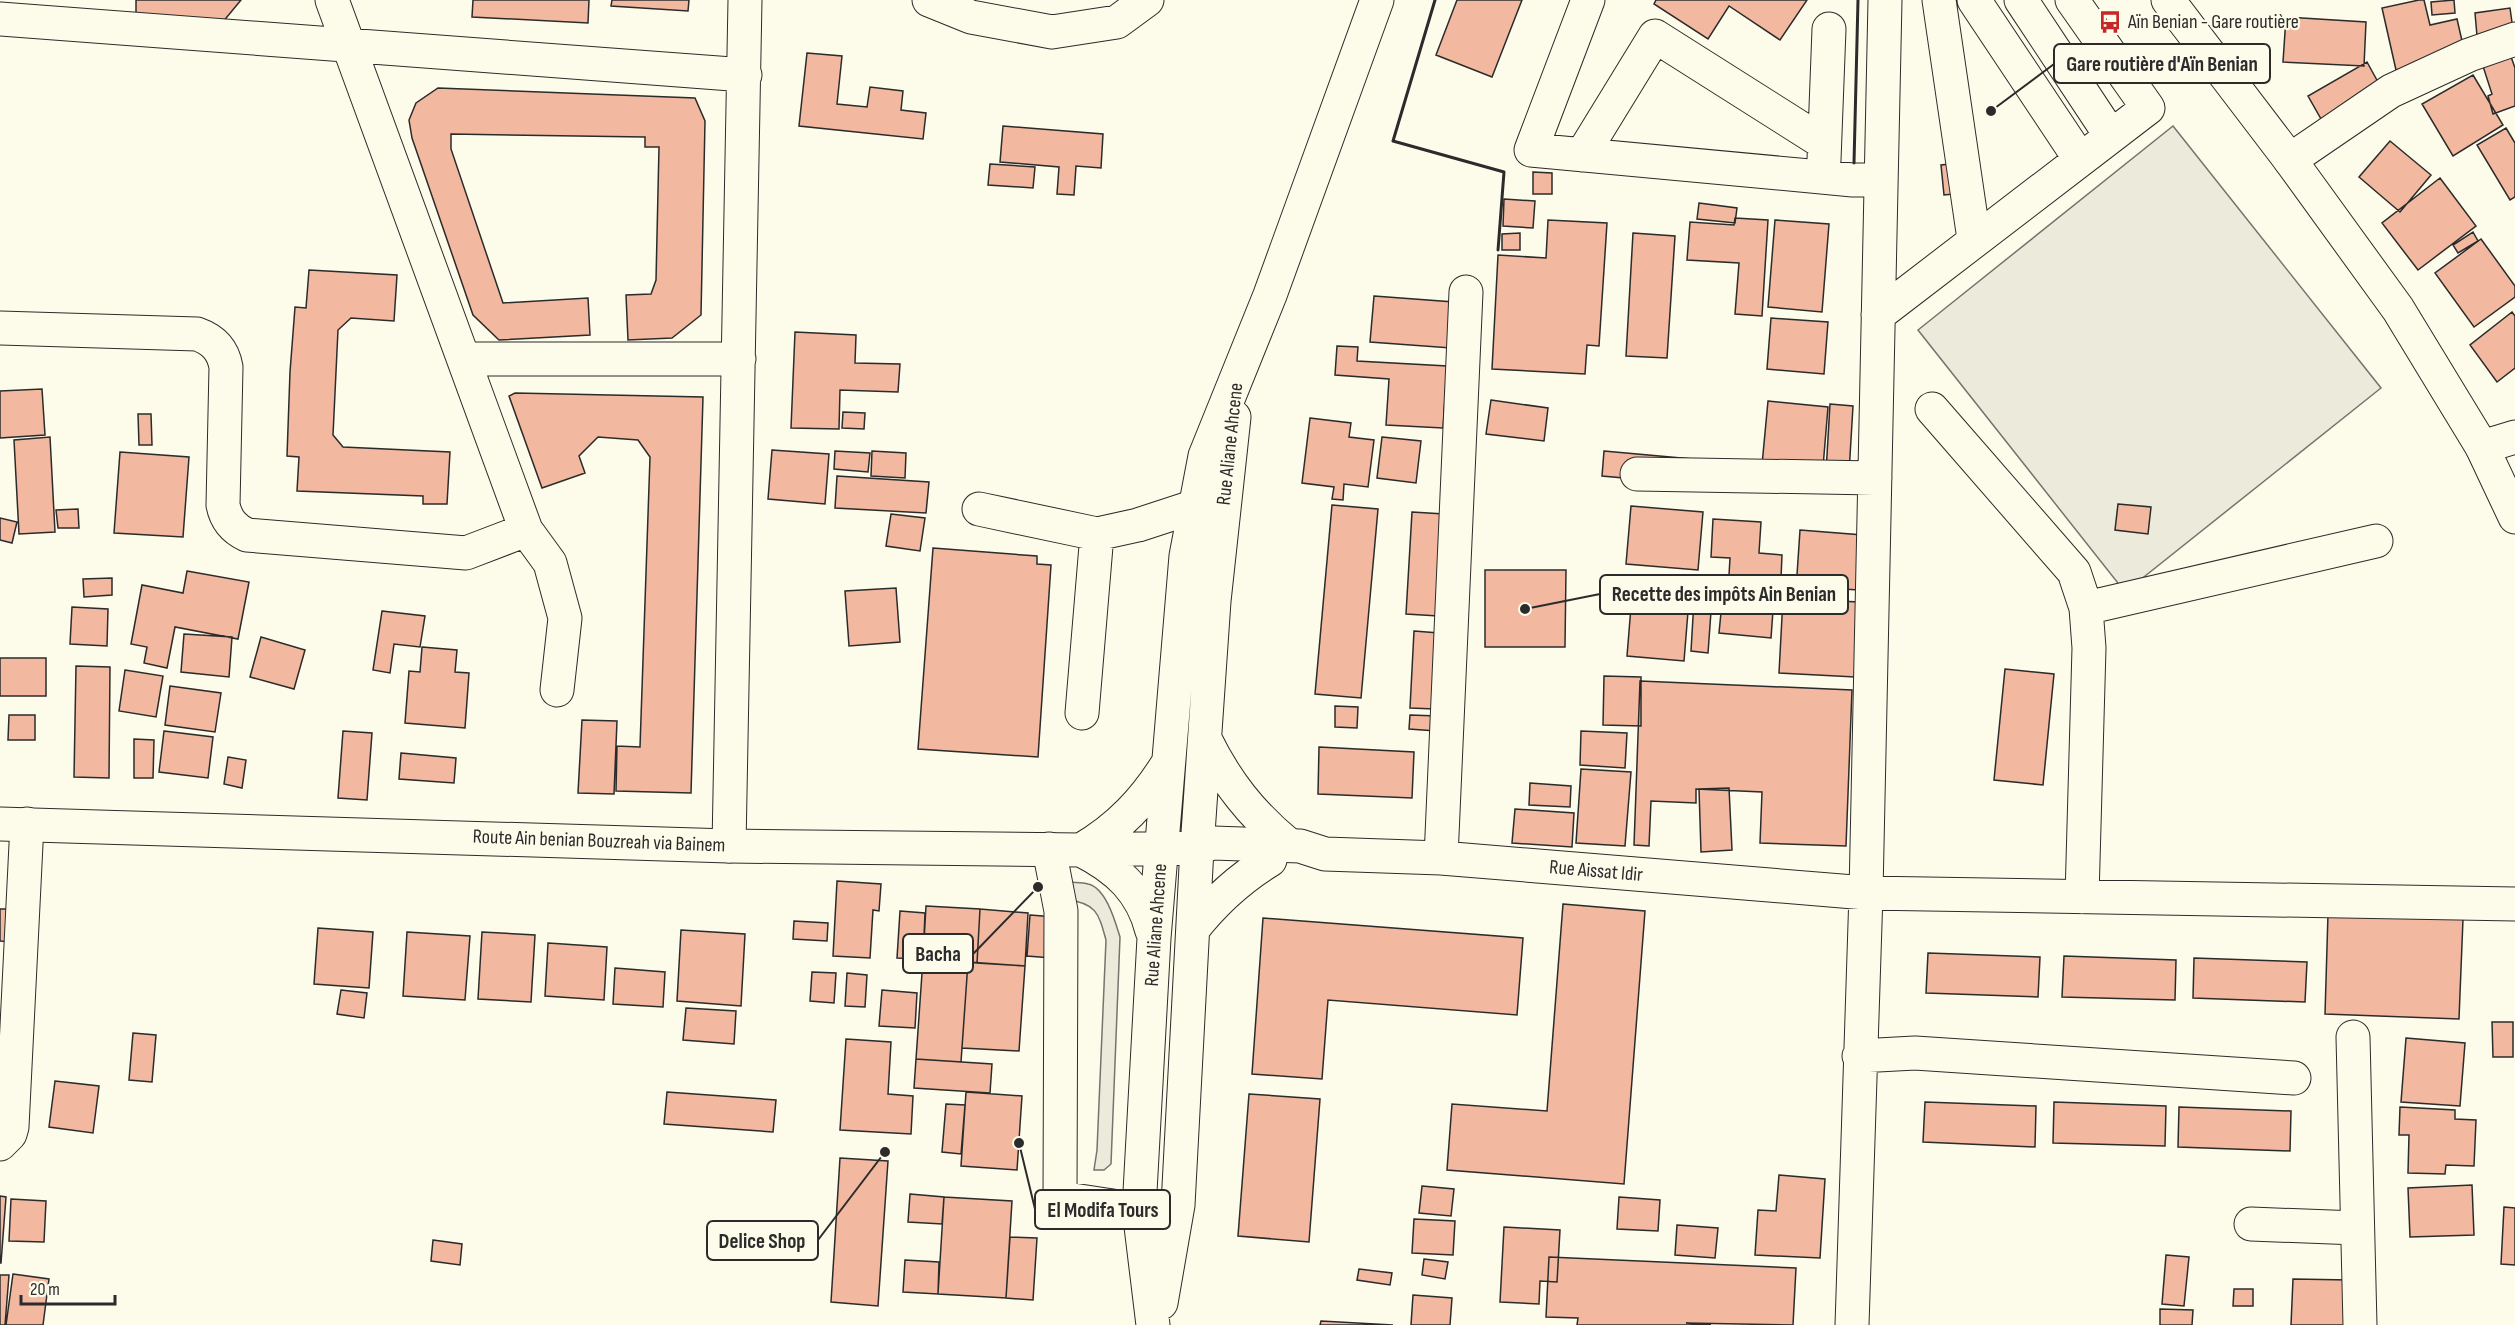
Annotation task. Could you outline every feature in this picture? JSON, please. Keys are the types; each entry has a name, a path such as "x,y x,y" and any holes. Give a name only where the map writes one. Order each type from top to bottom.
{"street":[{"path":"332,0 526,530 550,563 565,618 557,690"},
{"path":"729,846 745,0"},
{"path":"929,0 971,17 1052,32 1117,22 1147,0"},
{"path":"1239,373 1377,0"},
{"path":"1588,0 1531,150 1823,177 1881,180"},
{"path":"1852,1325 1866,893 1885,9 1934,0"},
{"path":"1939,0 1974,239"},
{"path":"1974,0 2080,159"},
{"path":"2021,0 2111,136"},
{"path":"1878,315 1974,239 2148,108 2072,0"},
{"path":"2168,0 2290,160 2398,309 2482,447 2515,517"},
{"path":"0,19 61,12 350,45 745,75"},
{"path":"1823,177 1829,29"},
{"path":"1582,155 1655,36 1824,143"},
{"path":"2290,160 2391,91 2469,55 2515,39"},
{"path":"1441,858 1466,292"},
{"path":"0,328 197,334 212,341 222,352 226,368 223,505 229,521 240,532 247,535 466,553 526,530"},
{"path":"464,359 739,359"},
{"name":"Rue Aliane Ahcene","path":"1155,1325 1139,1210 1154,938 1186,555 1193,507 1205,456 1239,373"},
{"name":"Rue Aliane Ahcene","path":"1155,1325 1178,1205 1204,739 1215,590 1239,373"},
{"path":"1932,409 2074,572 2086,608 2089,648 2082,897"},
{"path":"2482,447 2515,437"},
{"path":"1637,474 1875,478"},
{"path":"979,509 1097,534 1138,525 1193,507"},
{"path":"1082,713 1097,534"},
{"path":"2086,608 2376,541"},
{"path":"1193,929 1227,891 1250,872 1280,853 1266,826 1248,807 1217,763 1204,739"},
{"path":"1081,850 1122,822 1145,797 1168,763"},
{"path":"0,1144 6,1140 12,1127 14,824"},
{"name":"Route Ain benian Bouzreah via Bainem","path":"14,824 729,846 1081,850 1197,848 1214,843 1280,853"},
{"path":"1049,849 1061,911 1060,1198 1139,1210"},
{"path":"1081,850 1103,861 1122,875 1137,894 1148,915 1154,938"},
{"name":"Rue Aissat Idir","path":"1280,853 1303,860 1325,854 1441,858 1866,893 2515,904"},
{"path":"2353,1037 2360,1325"},
{"path":"1859,1056 1915,1053 2294,1078"},
{"path":"2251,1224 2357,1228"}],"shaded area":[{"path":"2173,126 2381,388 2125,592 1918,330"},
{"path":"1068,882 1088,884 1100,892 1109,906 1120,937 1111,1164 1104,1170 1094,1170 1097,1150 1106,940 1099,917 1091,907 1068,900"}],"building":[{"path":"136,0 241,0 222,23 136,20"},
{"path":"473,0 589,0 588,23 472,17"},
{"path":"612,0 689,0 688,11 611,6"},
{"path":"1457,0 1522,0 1492,77 1436,55"},
{"path":"1656,0 1807,0 1780,40 1729,6 1708,39 1654,4"},
{"path":"2424,0 2430,25 2457,19 2465,54 2396,70 2382,8"},
{"path":"2454,0 2455,13 2432,15 2431,2"},
{"path":"2510,8 2513,30 2477,36 2475,13"},
{"path":"2286,17 2366,22 2364,66 2283,62"},
{"path":"2509,51 2515,68 2515,106 2493,114 2488,96 2492,94 2481,60"},
{"path":"807,53 842,56 837,104 867,107 870,87 903,91 901,110 926,113 923,139 799,126"},
{"path":"2367,62 2384,93 2325,126 2308,96"},
{"path":"2473,75 2503,125 2453,156 2422,104"},
{"path":"438,88 695,98 705,121 701,315 672,338 628,340 626,295 651,294 656,280 659,147 645,147 645,137 451,134 451,149 503,303 588,298 590,335 499,340 473,315 412,138 409,120 416,103"},
{"path":"1003,126 1103,134 1101,168 1076,166 1074,195 1057,194 1059,167 1000,162"},
{"path":"2506,128 2515,143 2515,197 2510,200 2477,145"},
{"path":"2390,141 2431,175 2400,212 2359,177"},
{"path":"1961,163 1964,193 1944,195 1941,165"},
{"path":"990,164 1035,167 1033,188 988,185"},
{"path":"1533,172 1552,173 1552,194 1533,194"},
{"path":"2440,178 2476,226 2418,270 2382,223"},
{"path":"1504,199 1535,201 1533,228 1503,226"},
{"path":"1699,203 1737,208 1735,223 1697,219"},
{"path":"1735,218 1768,220 1762,316 1735,314 1739,263 1687,260 1690,222 1734,225"},
{"path":"1548,220 1607,223 1599,346 1587,345 1585,374 1492,369 1498,255 1546,258"},
{"path":"1775,220 1829,224 1822,312 1768,307"},
{"path":"2473,232 2478,241 2458,253 2453,245"},
{"path":"1520,233 1520,250 1502,250 1502,234"},
{"path":"1633,233 1675,236 1667,358 1626,356"},
{"path":"2481,239 2515,286 2515,297 2474,327 2435,273"},
{"path":"309,270 397,275 394,321 351,318 338,330 333,435 343,447 450,452 447,504 423,504 423,496 297,491 299,457 287,456 290,372 295,307 306,308"},
{"path":"1374,296 1454,302 1451,348 1370,342"},
{"path":"2512,312 2515,316 2515,368 2497,382 2470,345"},
{"path":"1771,318 1828,322 1824,374 1767,369"},
{"path":"795,332 856,335 855,363 900,364 898,392 840,390 839,429 791,428"},
{"path":"1337,346 1358,347 1357,361 1447,366 1443,428 1386,425 1389,379 1335,375"},
{"path":"42,389 45,435 0,438 0,391"},
{"path":"515,393 703,397 691,793 616,791 617,746 640,747 650,457 638,440 598,437 579,456 585,473 542,488 509,396"},
{"path":"1491,400 1548,408 1544,441 1486,434"},
{"path":"1768,401 1828,407 1822,479 1762,465"},
{"path":"1830,404 1853,406 1849,473 1826,472"},
{"path":"843,412 865,413 864,429 842,428"},
{"path":"138,414 151,414 152,445 139,445"},
{"path":"1310,418 1351,423 1349,437 1374,440 1368,487 1344,484 1343,500 1332,499 1334,487 1302,483"},
{"path":"50,437 55,532 19,534 14,440"},
{"path":"1382,437 1421,441 1416,483 1377,478"},
{"path":"772,450 829,454 825,504 768,499"},
{"path":"835,451 870,453 868,472 834,469"},
{"path":"872,451 906,453 905,478 871,476"},
{"path":"1604,451 1692,459 1690,484 1602,476"},
{"path":"120,452 189,457 183,537 114,533"},
{"path":"837,476 929,482 926,513 835,508"},
{"path":"2118,504 2151,507 2148,534 2115,530"},
{"path":"1332,505 1378,509 1361,698 1315,694"},
{"path":"1631,506 1703,512 1698,570 1626,564"},
{"path":"78,509 79,528 58,528 56,510"},
{"path":"1412,512 1444,514 1438,616 1406,614"},
{"path":"891,514 925,518 920,551 886,546"},
{"path":"0,518 17,522 12,543 0,540"},
{"path":"1713,519 1761,522 1759,553 1782,555 1781,578 1729,575 1730,558 1711,557"},
{"path":"1800,530 1863,535 1858,590 1815,587 1816,576 1797,575"},
{"path":"933,548 1037,556 1037,564 1051,565 1038,757 918,749"},
{"path":"1485,570 1566,570 1565,647 1485,647"},
{"path":"187,571 249,582 238,639 175,627 167,668 144,663 147,647 131,644 142,585 183,593"},
{"path":"112,578 112,595 84,597 83,579"},
{"path":"1633,582 1690,587 1684,661 1627,656"},
{"path":"1695,583 1713,584 1708,653 1691,651"},
{"path":"896,588 900,642 849,646 845,591"},
{"path":"1723,592 1774,597 1771,638 1719,633"},
{"path":"1783,598 1858,602 1855,677 1779,673"},
{"path":"72,607 108,609 107,646 70,644"},
{"path":"382,611 425,616 420,647 394,644 390,673 373,670"},
{"path":"1414,631 1439,633 1435,709 1410,708"},
{"path":"184,634 232,637 229,677 181,672"},
{"path":"261,637 305,650 294,689 250,677"},
{"path":"422,647 457,650 455,672 469,673 465,728 405,723 409,671 420,672"},
{"path":"0,658 46,658 46,696 0,696"},
{"path":"76,666 110,667 109,778 74,777"},
{"path":"2005,669 2054,674 2043,785 1994,780"},
{"path":"125,670 163,676 156,717 119,711"},
{"path":"1604,676 1641,677 1641,726 1603,725"},
{"path":"1640,681 1852,690 1846,846 1760,843 1762,792 1696,789 1696,803 1651,801 1649,846 1634,845"},
{"path":"170,686 221,693 215,732 165,725"},
{"path":"1335,706 1358,707 1357,728 1335,727"},
{"path":"9,715 35,715 35,740 8,740"},
{"path":"1410,715 1437,716 1436,731 1409,729"},
{"path":"582,720 617,721 614,794 578,793"},
{"path":"164,731 213,737 208,778 159,772"},
{"path":"343,731 372,733 367,800 338,798"},
{"path":"1581,731 1627,733 1625,768 1580,765"},
{"path":"134,739 154,740 153,778 134,778"},
{"path":"1319,747 1414,752 1412,798 1318,794"},
{"path":"401,753 456,758 454,783 399,779"},
{"path":"228,757 246,760 242,788 224,784"},
{"path":"1581,769 1631,772 1625,846 1576,843"},
{"path":"1530,783 1571,786 1570,807 1529,805"},
{"path":"1729,788 1732,850 1701,852 1699,789"},
{"path":"1515,809 1574,813 1572,847 1512,843"},
{"path":"837,881 881,884 879,911 873,910 870,958 833,956"},
{"path":"1563,904 1645,911 1624,1184 1447,1170 1452,1104 1547,1111"},
{"path":"926,906 980,909 977,963 923,959"},
{"path":"0,909 11,909 11,942 0,941"},
{"path":"980,909 1028,913 1025,966 977,963"},
{"path":"900,911 925,913 923,959 897,958"},
{"path":"2328,914 2463,919 2459,1019 2325,1014"},
{"path":"1030,915 1055,917 1052,958 1027,956"},
{"path":"1263,918 1523,938 1517,1015 1328,1000 1322,1079 1252,1074"},
{"path":"794,921 828,923 827,941 793,939"},
{"path":"318,928 373,932 369,988 314,984"},
{"path":"681,930 745,934 741,1006 677,1001"},
{"path":"407,932 470,936 465,1000 403,996"},
{"path":"482,932 535,935 531,1002 478,999"},
{"path":"548,943 607,947 604,1000 545,996"},
{"path":"1928,953 2040,957 2038,997 1926,993"},
{"path":"2064,956 2176,960 2175,1000 2062,997"},
{"path":"2194,958 2307,962 2305,1002 2193,998"},
{"path":"923,959 968,962 961,1062 916,1059"},
{"path":"968,962 1025,966 1019,1051 962,1048"},
{"path":"615,968 665,972 663,1007 613,1004"},
{"path":"812,972 836,973 834,1003 810,1001"},
{"path":"847,973 867,975 865,1007 845,1006"},
{"path":"341,990 367,993 364,1018 337,1014"},
{"path":"882,990 917,993 915,1028 879,1026"},
{"path":"686,1008 736,1011 734,1044 683,1040"},
{"path":"2492,1022 2513,1022 2513,1057 2493,1057"},
{"path":"133,1033 156,1035 152,1082 129,1080"},
{"path":"2406,1038 2465,1043 2460,1106 2401,1102"},
{"path":"846,1039 891,1042 888,1094 913,1096 911,1134 840,1130"},
{"path":"916,1059 992,1064 990,1093 914,1088"},
{"path":"55,1081 99,1086 93,1133 49,1127"},
{"path":"667,1092 776,1100 773,1132 664,1124"},
{"path":"966,1092 1022,1096 1017,1170 961,1166"},
{"path":"1249,1094 1320,1099 1309,1242 1238,1236"},
{"path":"1925,1102 2036,1106 2035,1147 1923,1142"},
{"path":"2054,1102 2166,1106 2165,1146 2053,1143"},
{"path":"946,1104 965,1105 961,1154 942,1152"},
{"path":"2179,1107 2291,1111 2290,1151 2178,1147"},
{"path":"2400,1107 2455,1110 2455,1119 2476,1120 2474,1166 2446,1165 2445,1174 2408,1173 2409,1135 2399,1135"},
{"path":"840,1158 888,1161 878,1306 831,1302"},
{"path":"1779,1175 1825,1179 1820,1258 1755,1255 1758,1210 1776,1211"},
{"path":"2472,1185 2474,1235 2410,1237 2408,1188"},
{"path":"1422,1186 1454,1189 1451,1216 1419,1213"},
{"path":"910,1194 944,1197 942,1224 908,1222"},
{"path":"0,1196 6,1197 1,1263 0,1263"},
{"path":"944,1197 1012,1201 1006,1298 938,1294"},
{"path":"1619,1197 1660,1200 1658,1231 1617,1229"},
{"path":"11,1199 46,1201 44,1242 9,1241"},
{"path":"2504,1207 2515,1208 2515,1265 2501,1264"},
{"path":"1414,1219 1455,1221 1453,1255 1412,1253"},
{"path":"1677,1225 1718,1228 1715,1258 1675,1255"},
{"path":"1504,1227 1560,1230 1557,1282 1540,1281 1539,1304 1500,1302"},
{"path":"1010,1237 1037,1238 1033,1300 1006,1298"},
{"path":"433,1240 462,1244 460,1265 431,1261"},
{"path":"2166,1255 2189,1257 2184,1306 2162,1304"},
{"path":"1549,1257 1796,1268 1793,1325 1686,1323 1711,1325 1577,1325 1578,1318 1546,1317"},
{"path":"1424,1259 1448,1262 1445,1279 1422,1275"},
{"path":"905,1260 939,1262 938,1294 903,1292"},
{"path":"1359,1269 1392,1273 1390,1285 1357,1280"},
{"path":"13,1274 49,1279 43,1325 6,1325"},
{"path":"0,1275 9,1275 5,1325 0,1325"},
{"path":"2293,1279 2350,1280 2348,1325 2291,1325"},
{"path":"2234,1289 2253,1289 2253,1306 2233,1306"},
{"path":"1413,1295 1452,1298 1450,1325 1411,1325"},
{"path":"2160,1309 2193,1310 2192,1325 2160,1325"},
{"path":"1321,1321 1393,1325 1320,1325"}],"wall":[{"path":"1435,0 1393,141 1504,172 1498,250"},
{"path":"1854,163 1858,0"}],"place":[{"name":"Aïn Benian - Gare routière","path":"2110,22"},
{"name":"Gare routière d'Aïn Benian","path":"1991,111"},
{"name":"Recette des impôts Ain Benian","path":"1525,609"},
{"name":"Bacha","path":"1038,887"},
{"name":"El Modifa Tours","path":"1019,1143"},
{"name":"Delice Shop","path":"885,1152"}]}
